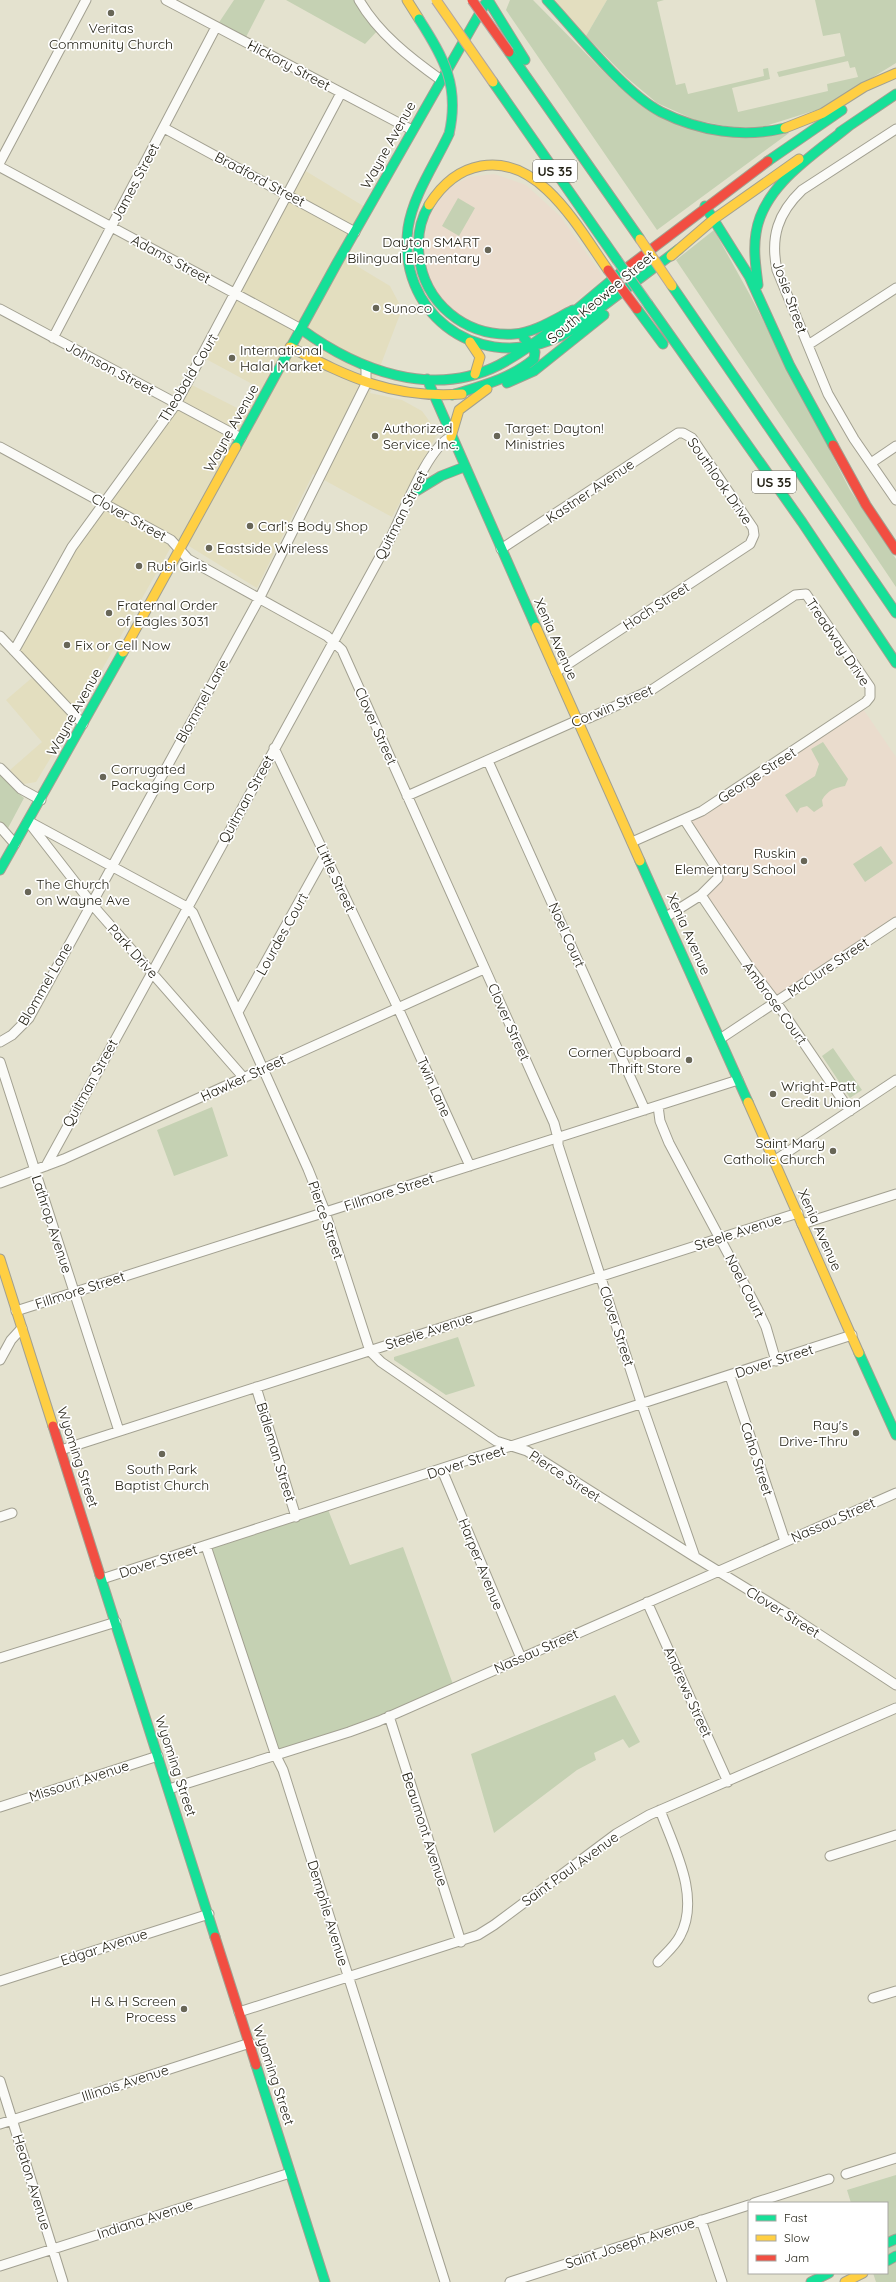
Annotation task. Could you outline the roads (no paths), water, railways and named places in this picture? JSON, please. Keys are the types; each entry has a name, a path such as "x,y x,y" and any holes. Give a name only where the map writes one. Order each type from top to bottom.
{"main road":[{"path":"407,0 442,56 454,94 454,110 449,134 420,196 408,227 406,244 411,279 425,308 449,330 470,342 490,347 510,348 549,341 566,332 680,249"},
{"name":"US 35","path":"436,0 802,522 896,663"},
{"name":"US 35","path":"472,0 603,185 896,613"},
{"name":"Wayne Avenue","path":"0,870 41,800 290,347 412,130 488,0"},
{"path":"488,0 603,185"},
{"path":"546,0 627,87 660,112 696,127 738,133 776,130 798,124 823,113 864,87 896,74"},
{"name":"South Keowee Street","path":"301,329 315,340 366,366 391,375 427,379 475,374 504,362 529,345 705,206 803,136 896,74"},
{"name":"South Keowee Street","path":"290,347 351,379 399,393 452,395 487,389 521,378 534,371 620,302 714,219 896,94"},
{"path":"764,308 755,270 754,232 767,201 795,171 849,126"},
{"path":"452,395 492,381 528,365 534,358 535,352 524,338 514,334 478,330 460,323 445,312 433,298 423,278 418,246 421,220 429,203 446,182 464,170 483,164 506,165 521,172 543,186 670,352 744,440"},
{"path":"705,206 749,276 790,366 866,505 896,550"},
{"path":"514,334 530,330 573,310"},
{"path":"470,342 480,356 481,362 475,374"},
{"name":"Xenia Avenue","path":"427,379 464,467 798,1213 896,1436"},
{"path":"451,437 459,410 487,389"},
{"path":"413,493 441,476 464,467"},
{"name":"Wyoming Street","path":"0,1259 325,2282"},
{"path":"811,2282 827,2274"},
{"path":"845,2282 861,2274"}],"street":[{"path":"0,162 86,0"},
{"name":"Hickory Street","path":"166,0 341,94 412,130"},
{"path":"359,0 387,36 414,60 441,80"},
{"name":"James Street","path":"53,338 216,27"},
{"name":"Theobald Court","path":"14,651 72,547 176,404 341,94"},
{"name":"Bradford Street","path":"164,128 288,194 355,232"},
{"name":"Josie Street","path":"896,129 802,190 783,212 778,224 774,248 778,270 828,394 870,463 896,500"},
{"name":"Adams Street","path":"0,167 301,329"},
{"path":"808,345 896,288"},
{"name":"Johnson Street","path":"0,309 241,438"},
{"name":"Blommel Lane","path":"0,1042 12,1035 28,1018 259,599 366,384 366,366"},
{"name":"Southlook Drive","path":"678,433 688,435 692,438 753,528 754,537"},
{"name":"Kastner Avenue","path":"501,549 678,433"},
{"name":"Quitman Street","path":"46,1166 435,450 443,440 451,437"},
{"path":"870,463 896,446"},
{"name":"Clover Street","path":"0,447 171,540 188,559 332,641 342,650 551,1116 558,1138 558,1145 600,1276 695,1557 896,1686"},
{"name":"Hoch Street","path":"556,672 750,544 754,537"},
{"name":"Treadway Drive","path":"804,594 809,597 870,687 871,692"},
{"name":"Corwin Street","path":"407,796 578,720 589,718 648,692 795,595 804,594"},
{"path":"0,636 83,724"},
{"name":"George Street","path":"632,842 706,808 866,702 871,692"},
{"name":"Little Street","path":"274,748 398,1008"},
{"name":"Noel Court","path":"488,761 645,1110"},
{"path":"0,768 21,789 41,800"},
{"path":"666,917 701,894 717,881 718,873 684,819"},
{"name":"Pierce Street","path":"28,821 187,907 193,913 308,1169 324,1212 370,1351 381,1362 496,1441 511,1447 528,1451 695,1557"},
{"name":"Park Drive","path":"28,821 92,904 244,1078"},
{"path":"0,827 15,844"},
{"name":"Lourdes Court","path":"238,1012 325,855"},
{"name":"Ambrose Court","path":"701,894 750,968 776,1002 850,1111"},
{"name":"McClure Street","path":"720,1039 896,922"},
{"name":"Hawker Street","path":"0,1183 35,1171 484,969"},
{"name":"Twin Lane","path":"398,1008 470,1166"},
{"name":"Lathrop Avenue","path":"0,1062 119,1431"},
{"name":"Fillmore Street","path":"16,1310 738,1080"},
{"path":"774,1161 896,1080"},
{"name":"Noel Court","path":"658,1106 660,1121 670,1143 721,1238 766,1327 776,1361"},
{"name":"Steele Avenue","path":"802,1224 896,1194"},
{"name":"Steele Avenue","path":"61,1450 798,1213"},
{"path":"0,1360 11,1340 22,1328"},
{"name":"Dover Street","path":"102,1579 644,1405 852,1335"},
{"name":"Caho Street","path":"730,1376 785,1541"},
{"name":"Bidleman Street","path":"256,1387 296,1517"},
{"name":"Harper Avenue","path":"442,1470 521,1658"},
{"name":"Nassau Street","path":"169,1789 349,1732 389,1716 896,1493"},
{"path":"0,1517 12,1513"},
{"name":"Demphle Avenue","path":"206,1546 276,1756 283,1770 445,2282"},
{"name":"Andrews Street","path":"647,1602 728,1782"},
{"path":"0,1658 116,1622"},
{"name":"Saint Paul Avenue","path":"240,2012 461,1942 494,1925 616,1834 660,1810 728,1782 896,1708"},
{"name":"Beaumont Avenue","path":"389,1716 461,1942"},
{"name":"Missouri Avenue","path":"0,1807 158,1756"},
{"path":"658,1962 679,1938 685,1925 687,1895 686,1882 660,1810"},
{"path":"830,1856 896,1835"},
{"name":"Edgar Avenue","path":"0,1981 209,1914"},
{"path":"872,1998 896,1991"},
{"name":"Illinois Avenue","path":"0,2124 250,2043"},
{"name":"Heaton Avenue","path":"0,2081 63,2282"},
{"path":"846,2174 896,2158"},
{"name":"Indiana Avenue","path":"0,2266 290,2173"},
{"path":"757,2202 828,2179"},
{"name":"Saint Joseph Avenue","path":"510,2282 748,2205"},
{"path":"702,2220 722,2282"}],"place":[{"name":"Veritas Community Church","path":"111,13"},
{"name":"Dayton SMART Bilingual Elementary","path":"488,250"},
{"name":"Sunoco","path":"376,308"},
{"name":"International Halal Market","path":"232,358"},
{"name":"Authorized Service, Inc.","path":"375,436"},
{"name":"Target: Dayton! Ministries","path":"497,436"},
{"name":"Carl’s Body Shop","path":"250,526"},
{"name":"Eastside Wireless","path":"209,548"},
{"name":"Rubi Girls","path":"139,566"},
{"name":"Fraternal Order of Eagles 3031","path":"109,613"},
{"name":"Fix or Cell Now","path":"67,645"},
{"name":"Corrugated Packaging Corp","path":"103,777"},
{"name":"Ruskin Elementary School","path":"804,861"},
{"name":"The Church on Wayne Ave","path":"28,892"},
{"name":"Corner Cupboard Thrift Store","path":"689,1060"},
{"name":"Wright-Patt Credit Union","path":"773,1094"},
{"name":"Saint Mary Catholic Church","path":"833,1151"},
{"name":"Ray's Drive-Thru","path":"856,1433"},
{"name":"South Park Baptist Church","path":"162,1454"},
{"name":"H & H Screen Process","path":"184,2009"}]}
